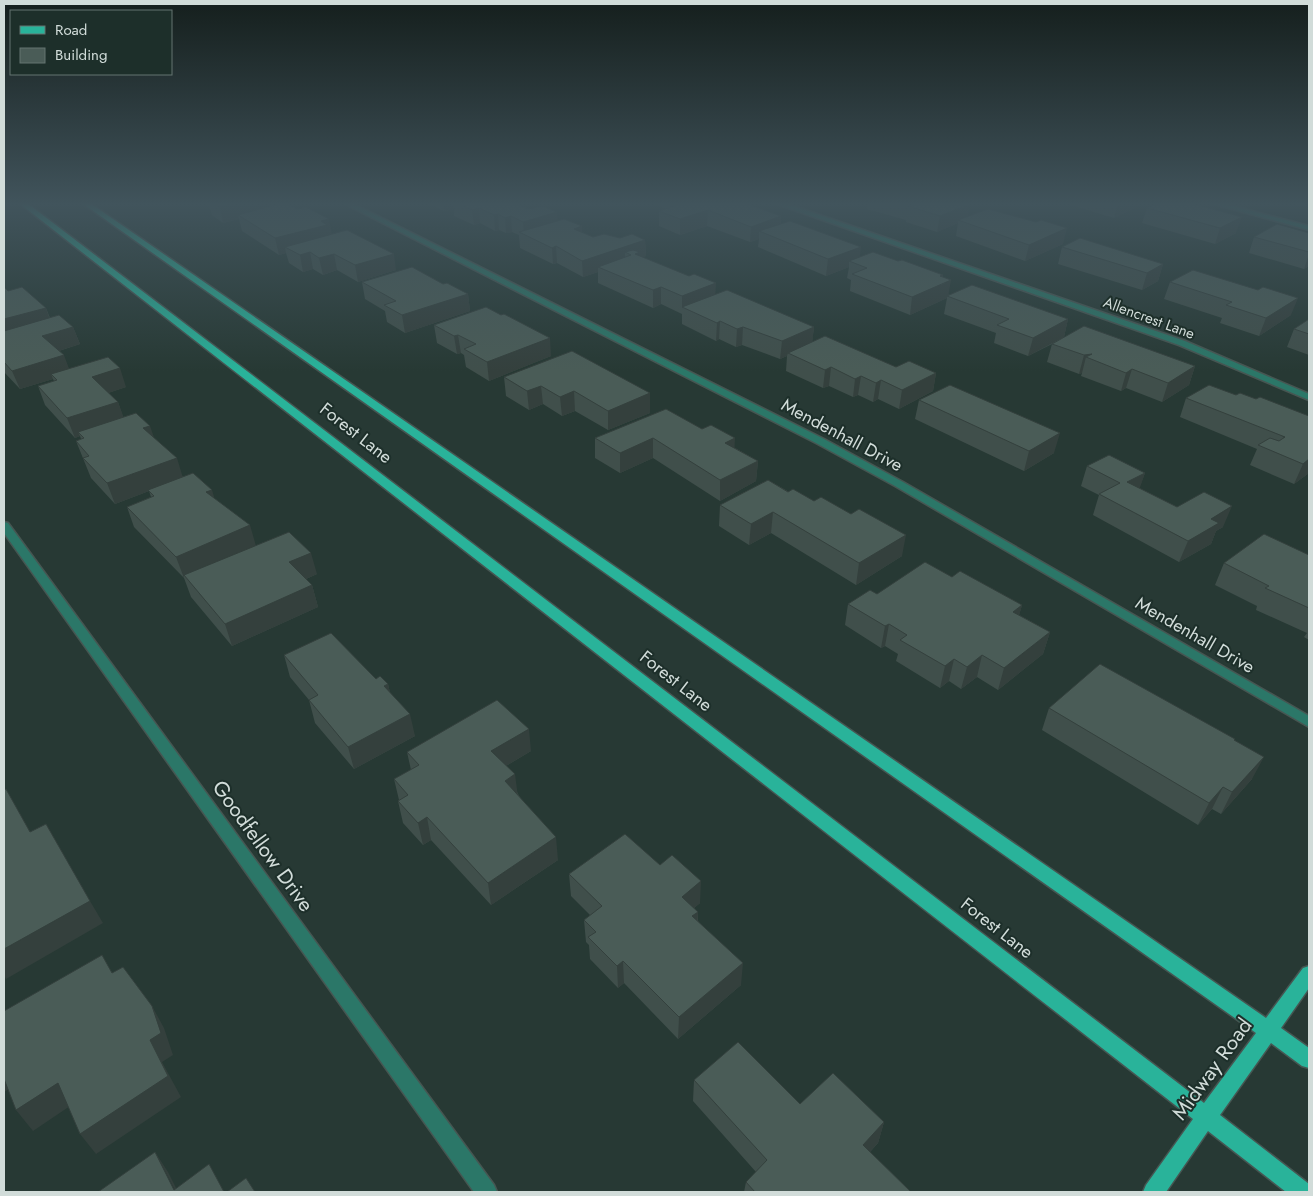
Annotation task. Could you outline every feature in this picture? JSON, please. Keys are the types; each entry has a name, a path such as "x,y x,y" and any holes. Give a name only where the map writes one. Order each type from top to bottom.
{"main road":[{"name":"Forest Lane","path":"94,259 1303,1192"},
{"name":"Forest Lane","path":"165,259 1309,1059"},
{"name":"Midway Road","path":"1153,1192 1309,974"}],"street":[{"name":"Mendenhall Drive","path":"457,259 820,441 898,484 1309,722"},
{"name":"Allencrest Lane","path":"938,259 1182,343 1309,397"},
{"name":"Goodfellow Drive","path":"4,525 487,1192"}],"building":[{"path":"343,259 377,259 355,265"},
{"path":"621,259 647,259 689,276 694,274 716,283 682,296 661,287 653,290 598,267"},
{"path":"855,259 902,260 943,275 940,276 951,280 912,297 852,274 867,268 849,261"},
{"path":"1101,259 1146,259 1163,264 1147,273"},
{"path":"412,267 443,284 447,283 468,294 402,315 384,305 396,301 362,282"},
{"path":"1193,270 1258,290 1263,287 1298,298 1266,318 1226,305 1232,302 1170,282"},
{"path":"972,285 1068,319 1033,338 997,325 1009,319 947,296"},
{"path":"4,287 8,291 22,287 46,308 4,319"},
{"path":"727,290 814,327 782,341 743,327 737,329 720,321 717,323 682,307"},
{"path":"486,307 501,315 504,314 550,338 487,362 464,349 476,344 458,335 454,336 434,325"},
{"path":"59,315 73,327 42,336 64,355 12,371 4,362 4,331"},
{"path":"1309,319 1309,334 1294,329"},
{"path":"1084,326 1195,366 1168,383 1132,369 1126,373 1086,357 1092,354 1084,355 1052,344"},
{"path":"825,336 896,367 909,361 936,373 902,390 881,380 876,383 861,376 855,379 831,367 825,370 788,353"},
{"path":"572,351 650,393 608,411 574,391 560,397 541,386 527,391 504,377"},
{"path":"108,357 120,368 92,377 118,402 67,418 38,386 57,380 51,374"},
{"path":"950,385 1060,433 1029,451 919,400"},
{"path":"1209,385 1236,395 1240,393 1256,399 1260,397 1309,416 1309,459 1303,464 1258,445 1270,438 1279,441 1285,437 1186,398"},
{"path":"666,409 702,429 711,425 735,438 725,443 758,461 720,480 653,438 620,453 595,438"},
{"path":"136,413 150,426 143,428 177,458 107,483 83,458 89,456 76,441 84,438 78,432"},
{"path":"1109,455 1145,473 1127,482 1177,507 1204,492 1232,506 1211,519 1219,523 1188,541 1099,494 1120,483 1087,466"},
{"path":"193,473 212,490 206,492 250,525 176,557 127,507 154,496 148,490"},
{"path":"768,480 788,492 793,489 814,501 821,497 851,514 859,509 906,535 859,563 773,512 751,524 720,505"},
{"path":"289,532 311,553 289,562 312,585 225,624 184,575"},
{"path":"1264,534 1309,555 1309,608 1265,588 1269,586 1224,563"},
{"path":"925,562 952,577 960,571 1022,605 1013,612 1050,632 1004,668 982,655 967,667 954,659 945,666 900,640 907,635 889,624 885,626 848,604 870,590 877,594"},
{"path":"331,633 376,679 380,676 388,684 384,686 410,714 348,747 309,700 318,695 284,655"},
{"path":"1100,664 1264,757 1232,792 1223,787 1209,803 1049,708"},
{"path":"497,700 529,729 491,751 515,774 505,781 556,837 488,883 427,817 418,823 398,801 408,795 394,779 419,765 407,752"},
{"path":"6,789 30,832 46,824 90,901 4,949 4,790"},
{"path":"625,834 660,865 672,855 701,881 682,897 698,912 692,916 743,963 679,1017 623,961 617,966 588,937 596,932 584,920 602,906 569,874"},
{"path":"102,955 112,973 123,967 152,1006 161,1033 150,1040 168,1076 80,1134 58,1083 16,1110 4,1079 4,1011"},
{"path":"738,1042 800,1104 833,1073 884,1122 863,1145 911,1192 755,1192 746,1182 767,1160 694,1080"},
{"path":"155,1152 174,1190 209,1164 224,1192 98,1192"},
{"path":"246,1178 255,1192 227,1192"}]}
